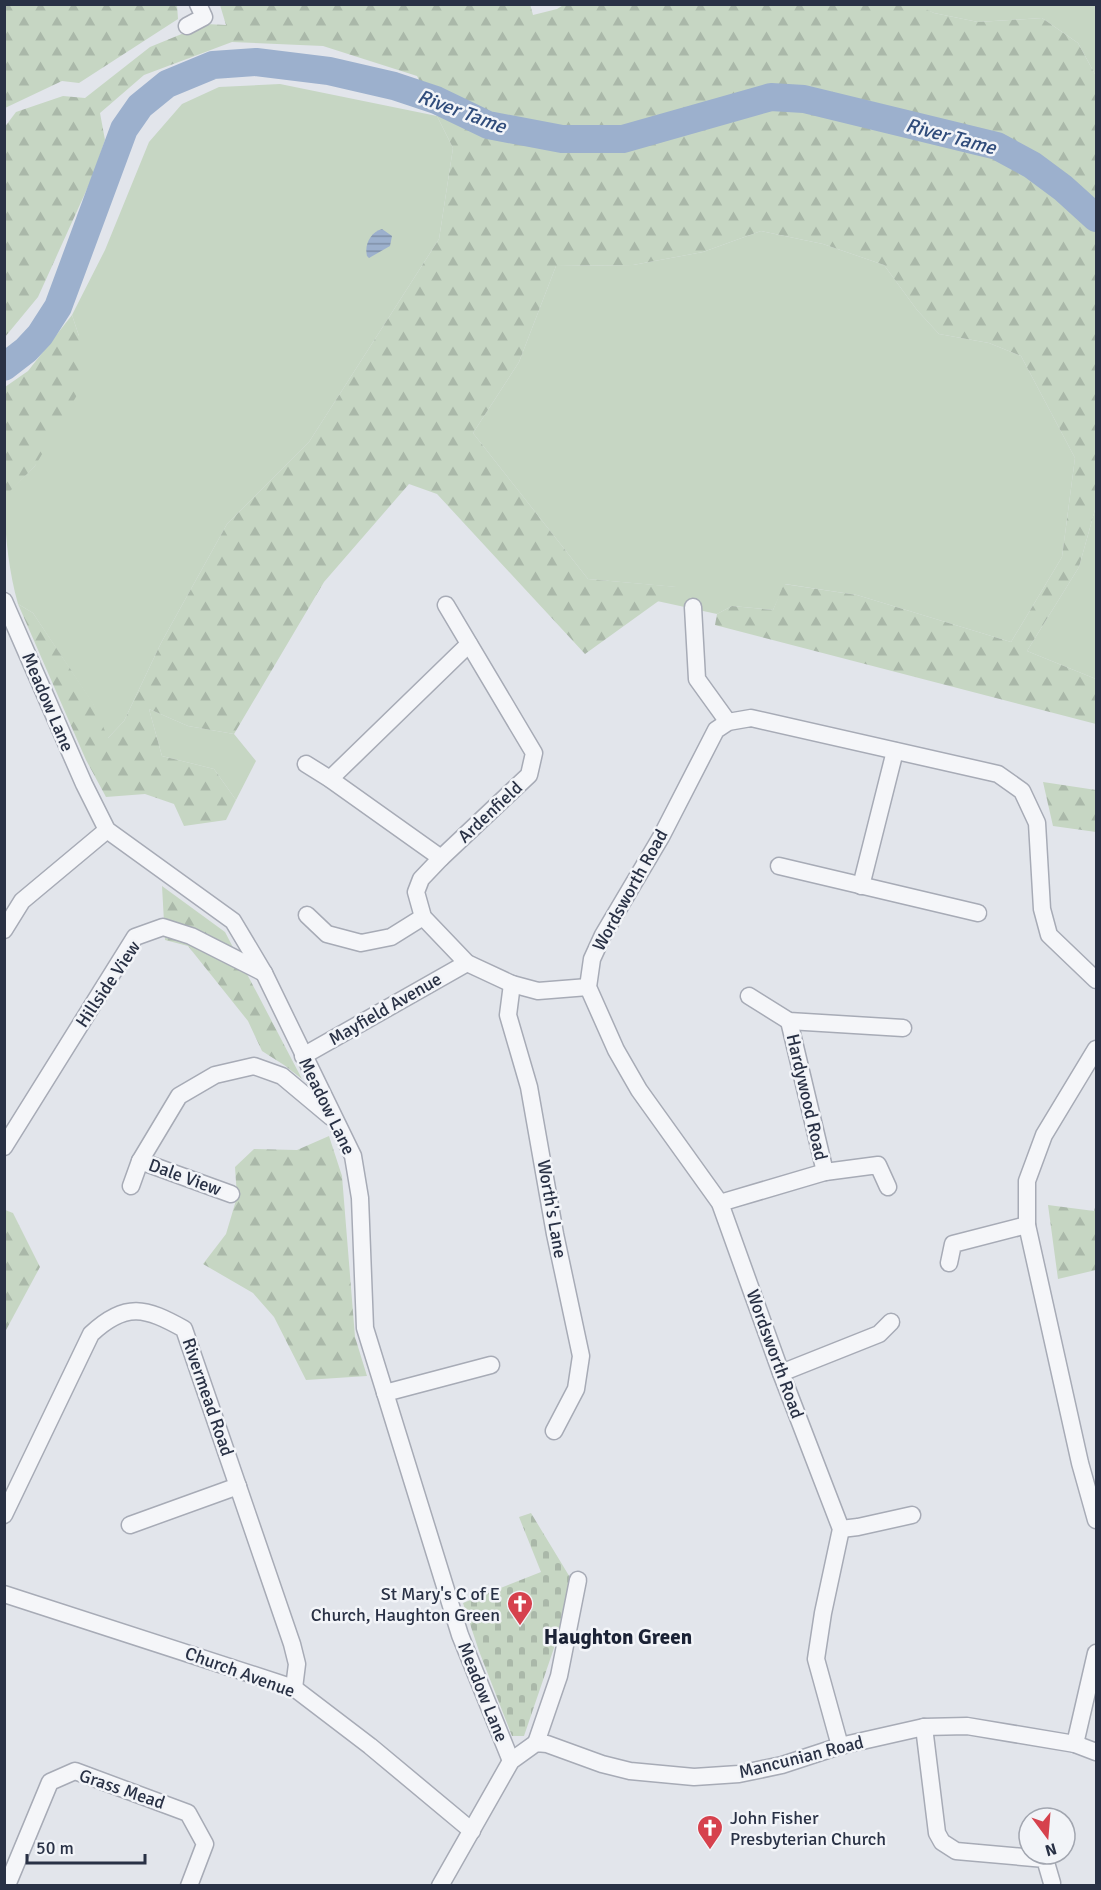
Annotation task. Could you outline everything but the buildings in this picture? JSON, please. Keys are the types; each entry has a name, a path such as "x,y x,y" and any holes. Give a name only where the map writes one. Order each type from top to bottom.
{"street":[{"path":"187,26 204,17 198,4"},
{"name":"Meadow Lane","path":"4,601 84,784 107,830 233,921 264,973 353,1156 360,1198 365,1328 460,1635 511,1761"},
{"name":"Ardenfield","path":"423,917 416,892 421,879 529,775 534,753 446,605"},
{"path":"693,607 697,679 728,722 751,718 998,774 1022,791 1037,823 1042,909 1049,935 1096,980"},
{"path":"330,779 468,644"},
{"name":"Wordsworth Road","path":"728,722 716,730 707,744 661,837 603,935 592,959 588,987 616,1050 639,1090 720,1203 781,1373 841,1529"},
{"path":"861,886 895,751"},
{"path":"306,764 441,858"},
{"path":"4,930 22,901 107,830"},
{"path":"779,866 978,913"},
{"path":"307,915 327,934 361,943 391,937 423,917 467,963 512,984 538,991 588,987"},
{"name":"Hillside View","path":"4,1147 135,937 163,927 191,936 264,973"},
{"name":"Mayfield Avenue","path":"303,1056 467,963"},
{"name":"Worth's Lane","path":"512,984 508,1015 529,1087 555,1234 581,1356 576,1389 554,1431"},
{"name":"Hardywood Road","path":"749,996 789,1022 903,1029"},
{"name":"Hardywood Road","path":"789,1022 825,1172"},
{"path":"1096,1048 1044,1135 1028,1181 1027,1225 1080,1463 1094,1502 1096,1520"},
{"name":"Dale View","path":"131,1186 140,1161 179,1096 215,1075 254,1066 282,1076 329,1116 335,1118"},
{"name":"Dale View","path":"140,1161 231,1194"},
{"path":"720,1203 825,1172 878,1165 888,1187"},
{"path":"949,1263 953,1244 1027,1225"},
{"name":"Rivermead Road","path":"4,1515 91,1334 111,1318 138,1311 159,1315 184,1329 292,1644 297,1664 294,1688"},
{"path":"781,1373 885,1328"},
{"path":"385,1393 491,1365"},
{"path":"130,1525 238,1486"},
{"path":"840,1746 816,1659 823,1613 841,1529 912,1515"},
{"path":"440,1886 511,1761 536,1743 559,1676 578,1580"},
{"name":"Church Avenue","path":"4,1594 294,1688 370,1746 472,1831"},
{"path":"1075,1744 1096,1653"},
{"name":"Mancunian Road","path":"536,1743 547,1744 602,1764 630,1771 694,1777 750,1772 782,1765 840,1746 924,1727 967,1726 1075,1744 1096,1752"},
{"path":"924,1727 937,1833 942,1842 956,1851 1045,1860 1052,1883"},
{"name":"Grass Mead","path":"9,1883 50,1782 75,1770 188,1813 205,1844 189,1886"}],"green space":[{"path":"530,4 533,15 557,9 565,4 915,4 934,13 978,22 1042,18 1078,43 1096,76 1096,506 1079,567 1027,651 1096,679 1096,724 715,625 717,614 732,606 773,610 784,584 857,595 1011,642 1062,557 1075,458 1021,356 989,343 939,334 917,310 884,265 823,244 761,231 703,252 633,265 556,266 519,362 473,433 588,579 678,587 585,654 437,494 409,484 324,582 234,734 188,726 149,709 162,756 214,769 236,800 226,820 184,826 174,804 145,794 106,797 86,760 18,604 33,613 93,703 108,738 124,721 161,643 227,524 309,442 439,239 453,148 417,76 323,46 232,42 144,75 100,113 105,140 92,178 38,297 5,337 4,128 16,112 63,96 85,98 150,47 206,24 226,25 220,5"},
{"path":"4,5 177,5 178,19 79,83 62,81 5,108"},
{"path":"915,5 1096,5 1096,76 1078,43 1042,18 978,22 934,13"},
{"path":"280,84 437,116 453,148 439,239 309,442 227,524 161,643 124,721 107,739 93,704 33,613 18,604 8,550 4,496 35,466 79,336 72,315 105,250 149,142 182,104 219,87"},
{"path":"761,231 823,244 884,265 917,310 939,334 989,343 1021,356 1075,458 1062,557 1011,642 857,595 785,584 773,610 732,606 717,614 657,601 676,587 588,579 473,433 519,362 556,266 633,265 703,252"},
{"path":"72,315 79,336 83,385 35,466 5,496 5,387 28,371"},
{"path":"1096,506 1096,679 1027,651 1079,567"},
{"path":"149,709 188,726 234,734 256,761 236,800 214,769 162,756"},
{"path":"1043,782 1096,790 1096,832 1053,826"},
{"path":"162,886 225,932 302,1079 262,1051 248,1021 188,946 165,940"},
{"path":"329,1136 342,1176 355,1337 367,1376 306,1380 274,1317 253,1293 203,1264 226,1234 237,1197 235,1167 254,1149 297,1150"},
{"path":"1096,1204 1096,1270 1058,1279 1048,1205 1094,1211"},
{"path":"5,1210 13,1213 40,1267 5,1332"},
{"path":"531,1513 571,1579 554,1648 524,1736 512,1736 463,1603 541,1572 519,1517"}],"water":[{"path":"382,229 392,236 390,246 369,258 366,252 369,239"}],"waterway":[{"name":"River Tame","path":"4,367 26,350 40,335 58,307 124,129 140,106 167,84 213,65 256,62 329,71 394,86 436,100 488,125 562,139 623,139 771,97 804,99 997,146 1032,165 1063,188 1096,218"}],"place":[{"name":"St Mary's C of E Church, Haughton Green","path":"520,1627"},
{"name":"John Fisher Presbyterian Church","path":"710,1851"}],"district":[{"name":"Haughton Green","path":"618,1637"}]}
